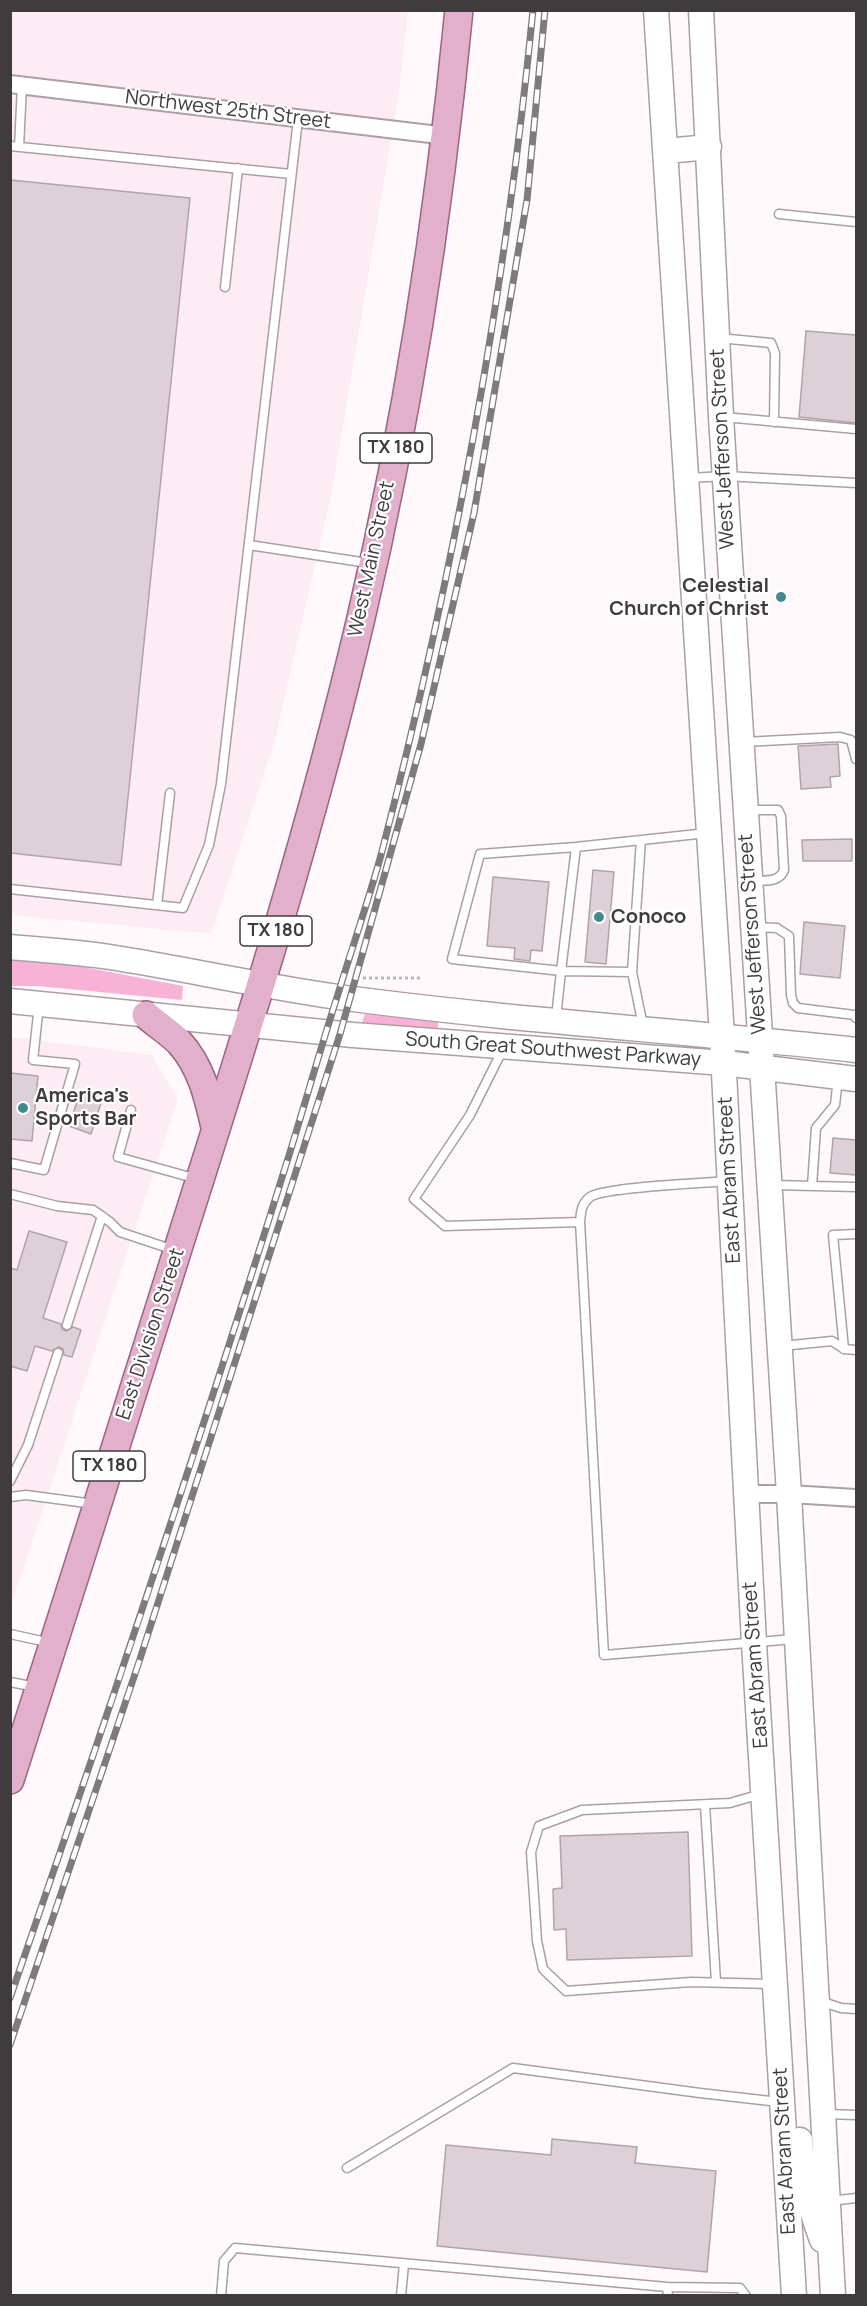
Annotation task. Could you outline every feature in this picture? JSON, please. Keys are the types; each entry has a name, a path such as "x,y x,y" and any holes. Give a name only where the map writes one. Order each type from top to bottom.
{"main road":[{"name":"West Main Street","path":"249,1026 305,832 361,617 410,381 447,136 459,10"},
{"name":"West Jefferson Street","path":"656,10 722,1035"},
{"name":"West Jefferson Street","path":"701,10 710,147 721,417 761,1067"},
{"path":"666,151 710,147"},
{"path":"687,519 727,516"},
{"path":"705,794 744,802"},
{"name":"South Great Southwest Parkway","path":"10,947 108,957 260,985 351,998 555,1022 722,1035 856,1050"},
{"name":"South Great Southwest Parkway","path":"10,1001 249,1026 724,1063 847,1078"},
{"path":"146,1015 178,1041 195,1064 207,1090 216,1130"},
{"name":"East Division Street","path":"12,1772 249,1026"},
{"name":"East Abram Street","path":"722,1035 754,1643 769,1857 794,2295"},
{"name":"East Abram Street","path":"761,1067 789,1494 833,2295"},
{"path":"769,1857 777,1901 784,1983 790,1993 816,2000"},
{"path":"783,2102 793,2106 800,2121 801,2159 811,2210 831,2262"}],"street":[{"name":"Northwest 25th Street","path":"16,85 447,136"},
{"path":"746,1494 856,1498"}],"lane":[{"path":"16,85 15,146 291,174"},
{"path":"10,889 183,908 209,845 221,784 298,119"},
{"path":"225,287 238,168"},
{"path":"779,214 856,222"},
{"path":"717,338 771,343 775,353 774,422"},
{"path":"721,417 856,429"},
{"path":"685,478 725,476 856,483"},
{"path":"249,545 372,563"},
{"path":"741,742 840,737 851,740 856,759"},
{"path":"157,905 170,793"},
{"path":"744,802 778,810 781,816 784,870 777,880 749,881"},
{"path":"632,972 561,971 452,959 480,854 576,847 708,832"},
{"path":"641,840 632,972 643,1029"},
{"path":"555,1022 576,847"},
{"path":"752,927 777,928 789,936 791,995 798,1008 854,1015 856,1018"},
{"path":"10,1163 44,1170 75,1064 33,1060 39,1004"},
{"path":"504,1047 470,1114 414,1199 446,1226 580,1222"},
{"path":"812,1186 816,1128 835,1105 847,1078"},
{"path":"131,1110 118,1157 200,1180"},
{"path":"730,1180 612,1190 591,1196 582,1205 580,1222 604,1655 797,1638"},
{"path":"768,1185 856,1187"},
{"path":"10,1194 57,1206 93,1210 120,1232 177,1251"},
{"path":"67,1325 102,1216"},
{"path":"844,1349 832,1235 856,1234"},
{"path":"779,1346 832,1341 844,1349 856,1350"},
{"path":"10,1481 28,1445 58,1353"},
{"path":"10,1497 26,1495 97,1505"},
{"path":"10,1634 53,1643"},
{"path":"10,1682 39,1687"},
{"path":"764,1792 730,1803 582,1810 538,1826 531,1852 537,1941 543,1970 566,1990 716,1982 776,1984"},
{"path":"705,1805 716,1982"},
{"path":"816,2000 841,2008 856,2009"},
{"path":"346,2168 513,2068 783,2102"},
{"path":"823,2114 856,2115"},
{"path":"828,2201 856,2198"},
{"path":"221,2295 224,2261 235,2248 667,2291 740,2288 746,2295"},
{"path":"401,2295 404,2264"}],"path":[{"path":"356,978 420,978"}],"shaded area":[{"path":"10,11 408,11 398,99 332,491 274,743 211,934 11,915"},
{"path":"11,960 78,966 183,986 182,1000 38,986 11,986"},
{"path":"365,1014 438,1022 438,1028 408,1029 361,1025"},
{"path":"11,1037 152,1055 178,1099 11,1606"}],"building":[{"path":"10,180 190,198 121,865 10,853"},
{"path":"806,331 856,335 856,423 799,417"},
{"path":"838,744 840,776 830,777 831,787 801,789 798,746"},
{"path":"852,839 852,861 803,861 802,840"},
{"name":"Conoco","path":"593,870 614,872 606,964 585,962"},
{"path":"493,877 549,882 542,951 531,950 530,961 514,959 515,948 487,946"},
{"path":"804,922 845,926 840,978 800,974"},
{"name":"America's Sports Bar","path":"10,1073 38,1076 32,1141 10,1139"},
{"path":"81,1090 103,1097 91,1134 69,1126"},
{"path":"833,1138 856,1140 856,1175 830,1173"},
{"path":"29,1231 67,1242 43,1318 61,1324 62,1329 66,1331 73,1327 81,1330 72,1357 64,1355 63,1349 59,1347 52,1351 35,1346 27,1371 10,1366 10,1268 17,1270"},
{"path":"688,1832 692,1956 567,1960 566,1929 554,1930 553,1889 562,1888 560,1836"},
{"path":"552,2139 637,2147 635,2163 716,2171 707,2272 437,2246 446,2145 551,2155"}],"railway":[{"path":"10,1998 223,1364 381,855 431,646 474,436 508,224 533,10"},
{"path":"10,2045 139,1662 340,1034 421,744 474,513 527,200 545,10"}],"place":[{"name":"Celestial Church of Christ","path":"781,597"},
{"name":"Conoco","path":"599,917"},
{"name":"America's Sports Bar","path":"23,1108"}]}
